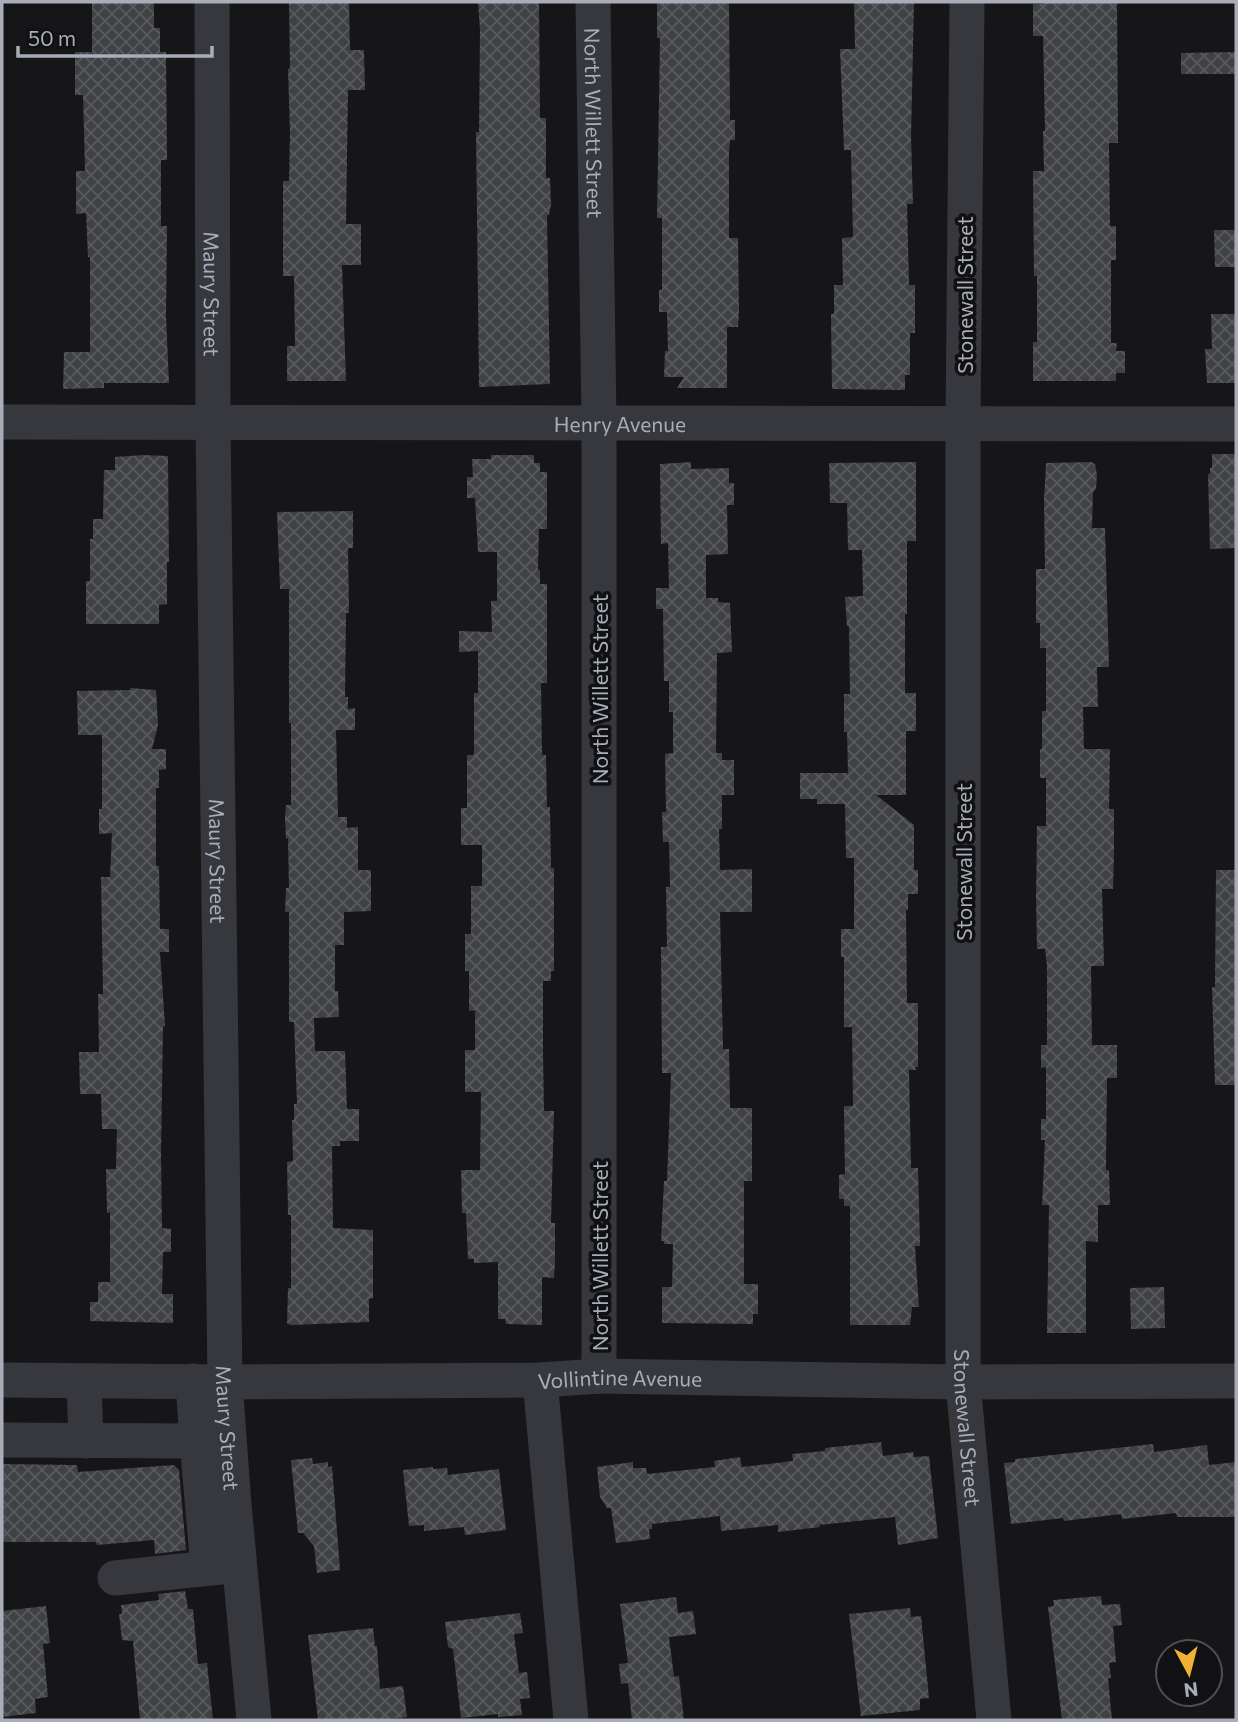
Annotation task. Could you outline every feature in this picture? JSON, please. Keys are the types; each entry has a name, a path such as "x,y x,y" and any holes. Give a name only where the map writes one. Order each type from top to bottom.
{"street":[{"name":"Maury Street","path":"212,2 209,1382 224,1566 254,1720"},
{"name":"North Willett Street","path":"593,2 598,423 599,1376"},
{"name":"Stonewall Street","path":"967,2 963,424 963,1382 994,1720"},
{"name":"Henry Avenue","path":"2,422 1236,424"},
{"name":"Vollintine Avenue","path":"2,1380 540,1380 599,1376 963,1382 1236,1381"},
{"path":"540,1380 571,1720"},
{"path":"84,1381 86,1441"},
{"path":"209,1382 197,1441 218,1506"},
{"path":"2,1440 197,1441"},
{"path":"115,1578 224,1566"}],"building":[{"path":"92,2 154,2 154,28 160,28 160,52 166,52 167,160 161,160 161,226 167,226 166,317 169,383 104,383 104,388 63,389 64,352 90,352 90,257 86,213 76,214 76,171 85,171 83,95 75,95 75,52 92,52"},
{"path":"289,2 349,2 350,50 364,50 365,90 348,90 346,224 361,224 361,265 342,265 346,381 287,381 287,346 295,346 294,276 283,276 283,181 289,181"},
{"path":"478,2 539,2 540,118 546,118 546,178 550,178 551,205 547,215 550,384 479,387 476,132 479,132"},
{"path":"657,2 729,2 730,120 735,120 735,140 730,140 729,153 729,238 738,238 739,312 738,327 727,327 727,388 677,388 684,377 664,377 665,351 668,351 667,312 659,312 659,290 662,290 662,218 657,218 660,38 657,38"},
{"path":"854,2 914,2 911,137 913,204 907,204 909,285 915,285 915,333 910,333 910,375 905,375 905,390 832,389 831,314 834,314 834,285 843,285 842,238 853,237 851,150 844,150 840,49 855,49"},
{"path":"1117,2 1118,143 1109,143 1110,226 1116,226 1116,260 1111,260 1111,343 1117,343 1116,351 1125,351 1125,373 1116,373 1116,381 1033,381 1033,342 1037,342 1037,276 1034,276 1033,171 1044,171 1045,131 1043,36 1033,36 1033,4"},
{"path":"1236,52 1236,74 1181,74 1181,53"},
{"path":"1214,230 1236,230 1236,267 1215,267"},
{"path":"1211,314 1236,314 1236,383 1207,383 1205,349 1212,349"},
{"path":"1212,454 1236,454 1236,548 1210,549 1208,474 1212,468"},
{"path":"491,455 534,455 534,463 540,463 540,472 547,472 547,529 539,529 538,570 540,584 547,584 547,683 541,683 542,755 546,755 551,868 554,868 554,971 551,971 551,981 543,981 543,1054 544,1111 554,1111 551,1223 555,1223 555,1260 554,1278 542,1277 542,1325 506,1324 505,1319 498,1319 498,1262 474,1263 474,1259 468,1259 466,1213 462,1213 461,1170 480,1170 481,1092 465,1092 465,1050 475,1050 475,1010 469,1011 465,934 471,934 471,886 482,886 482,845 461,845 461,808 467,808 467,755 474,755 474,693 478,693 478,651 459,652 459,631 492,632 491,601 497,601 497,552 478,552 475,498 467,498 467,477 473,477 472,459 491,459"},
{"path":"168,456 167,604 159,605 159,624 86,624 90,539 93,539 93,519 103,519 104,470 115,470 115,457"},
{"path":"691,462 691,469 729,468 729,483 734,483 734,505 727,505 728,554 706,555 706,598 718,598 718,602 730,603 732,652 717,653 716,753 722,753 722,760 734,760 734,795 722,795 720,870 752,869 752,912 720,912 723,1049 729,1049 730,1108 752,1108 752,1181 744,1181 744,1284 758,1284 758,1314 753,1314 753,1324 662,1323 662,1287 672,1287 673,1244 664,1244 664,1241 661,1241 664,1181 667,1181 671,1073 662,1073 661,947 667,947 666,887 670,887 669,842 663,842 662,812 666,812 665,754 673,753 673,712 669,712 669,681 664,681 663,609 656,609 656,588 669,588 668,543 661,544 660,464"},
{"path":"916,462 916,541 907,541 905,693 916,693 916,731 906,731 906,795 876,795 914,825 914,870 918,870 918,894 908,894 906,910 907,1003 918,1003 918,1067 915,1067 916,1070 909,1070 911,1168 918,1168 920,1246 915,1246 919,1307 912,1307 910,1325 850,1325 850,1206 844,1206 844,1199 839,1199 839,1175 845,1174 844,1106 853,1106 852,1027 844,1027 844,957 841,957 841,929 854,929 854,858 846,858 845,804 817,804 817,799 800,799 800,773 848,773 844,694 850,694 849,626 845,597 863,596 862,550 848,550 847,503 830,503 829,463"},
{"path":"1046,463 1095,464 1097,475 1096,489 1093,492 1092,528 1105,528 1109,667 1097,667 1098,707 1083,707 1084,749 1110,749 1109,809 1114,809 1113,889 1102,889 1104,966 1091,966 1092,1045 1117,1045 1117,1078 1107,1078 1106,1170 1109,1170 1110,1205 1098,1205 1098,1242 1086,1241 1086,1333 1047,1333 1049,1205 1042,1205 1045,1140 1041,1140 1041,1119 1046,1119 1046,1067 1041,1068 1041,1045 1047,1045 1047,966 1045,949 1037,949 1036,897 1037,826 1046,826 1046,778 1040,778 1040,749 1042,711 1046,711 1046,648 1040,648 1040,623 1036,623 1036,569 1045,569"},
{"path":"353,511 353,548 348,548 349,613 346,613 345,697 348,697 348,709 355,708 355,730 336,730 338,817 347,817 347,828 358,827 358,870 371,870 371,911 344,912 344,945 335,945 335,991 338,991 339,1017 314,1018 315,1051 345,1051 347,1109 359,1109 359,1141 340,1141 340,1146 332,1146 333,1228 373,1230 373,1298 369,1299 369,1322 291,1325 287,1323 288,1288 291,1288 291,1215 288,1215 287,1162 293,1161 292,1120 294,1104 297,1104 294,1022 289,1022 289,912 285,912 286,888 289,888 285,817 286,805 291,805 289,589 280,589 277,512"},
{"path":"130,688 156,690 158,725 152,749 166,749 166,769 159,770 159,788 156,788 156,866 159,866 160,929 169,929 169,952 160,952 165,1026 162,1228 171,1229 171,1252 163,1252 162,1294 173,1294 173,1323 90,1321 90,1302 98,1302 98,1282 110,1282 110,1212 107,1213 106,1169 116,1169 117,1129 102,1129 101,1094 80,1094 79,1052 99,1052 98,994 103,994 101,877 110,877 112,833 99,834 99,809 102,809 102,735 78,735 77,691 131,690"},
{"path":"1216,870 1236,870 1236,1085 1215,1085 1212,987 1215,987"},
{"path":"1164,1287 1165,1328 1131,1329 1130,1288"},
{"path":"881,1442 883,1456 913,1452 914,1457 929,1456 938,1538 898,1545 895,1517 778,1532 778,1525 721,1531 720,1516 652,1524 652,1529 649,1529 650,1539 616,1543 611,1508 607,1508 600,1497 597,1467 633,1462 633,1468 646,1468 647,1474 715,1467 714,1461 740,1457 742,1467 793,1461 792,1454 825,1451 825,1448"},
{"path":"1153,1444 1154,1452 1207,1445 1209,1465 1236,1462 1236,1517 1177,1517 1176,1513 1122,1519 1121,1514 1011,1524 1004,1463 1015,1462 1015,1459"},
{"path":"312,1458 313,1464 328,1462 328,1467 332,1466 340,1570 317,1573 314,1546 303,1533 298,1533 291,1460"},
{"path":"2,1464 77,1465 78,1472 174,1465 179,1470 186,1550 155,1554 154,1540 97,1545 96,1542 2,1542"},
{"path":"447,1468 448,1475 499,1469 506,1530 465,1535 464,1527 424,1531 424,1525 409,1526 403,1470"},
{"path":"185,1591 188,1609 193,1609 198,1664 207,1663 213,1720 140,1720 133,1641 122,1640 119,1614 122,1614 121,1605 159,1600 158,1594"},
{"path":"1101,1596 1102,1605 1120,1604 1122,1625 1113,1626 1116,1662 1109,1663 1112,1720 1062,1720 1048,1607 1054,1606 1053,1600"},
{"path":"676,1597 678,1613 693,1611 696,1634 669,1637 674,1677 679,1676 684,1720 632,1720 628,1683 621,1684 619,1664 628,1663 620,1604"},
{"path":"46,1606 50,1643 43,1644 48,1697 35,1699 36,1713 2,1717 2,1611"},
{"path":"910,1608 911,1617 921,1616 929,1698 920,1699 920,1710 861,1716 849,1614"},
{"path":"520,1613 523,1633 514,1634 519,1673 527,1672 530,1698 520,1699 522,1715 498,1717 498,1714 461,1718 453,1649 448,1647 445,1622"},
{"path":"373,1628 380,1689 403,1686 407,1717 318,1720 308,1635"}]}
